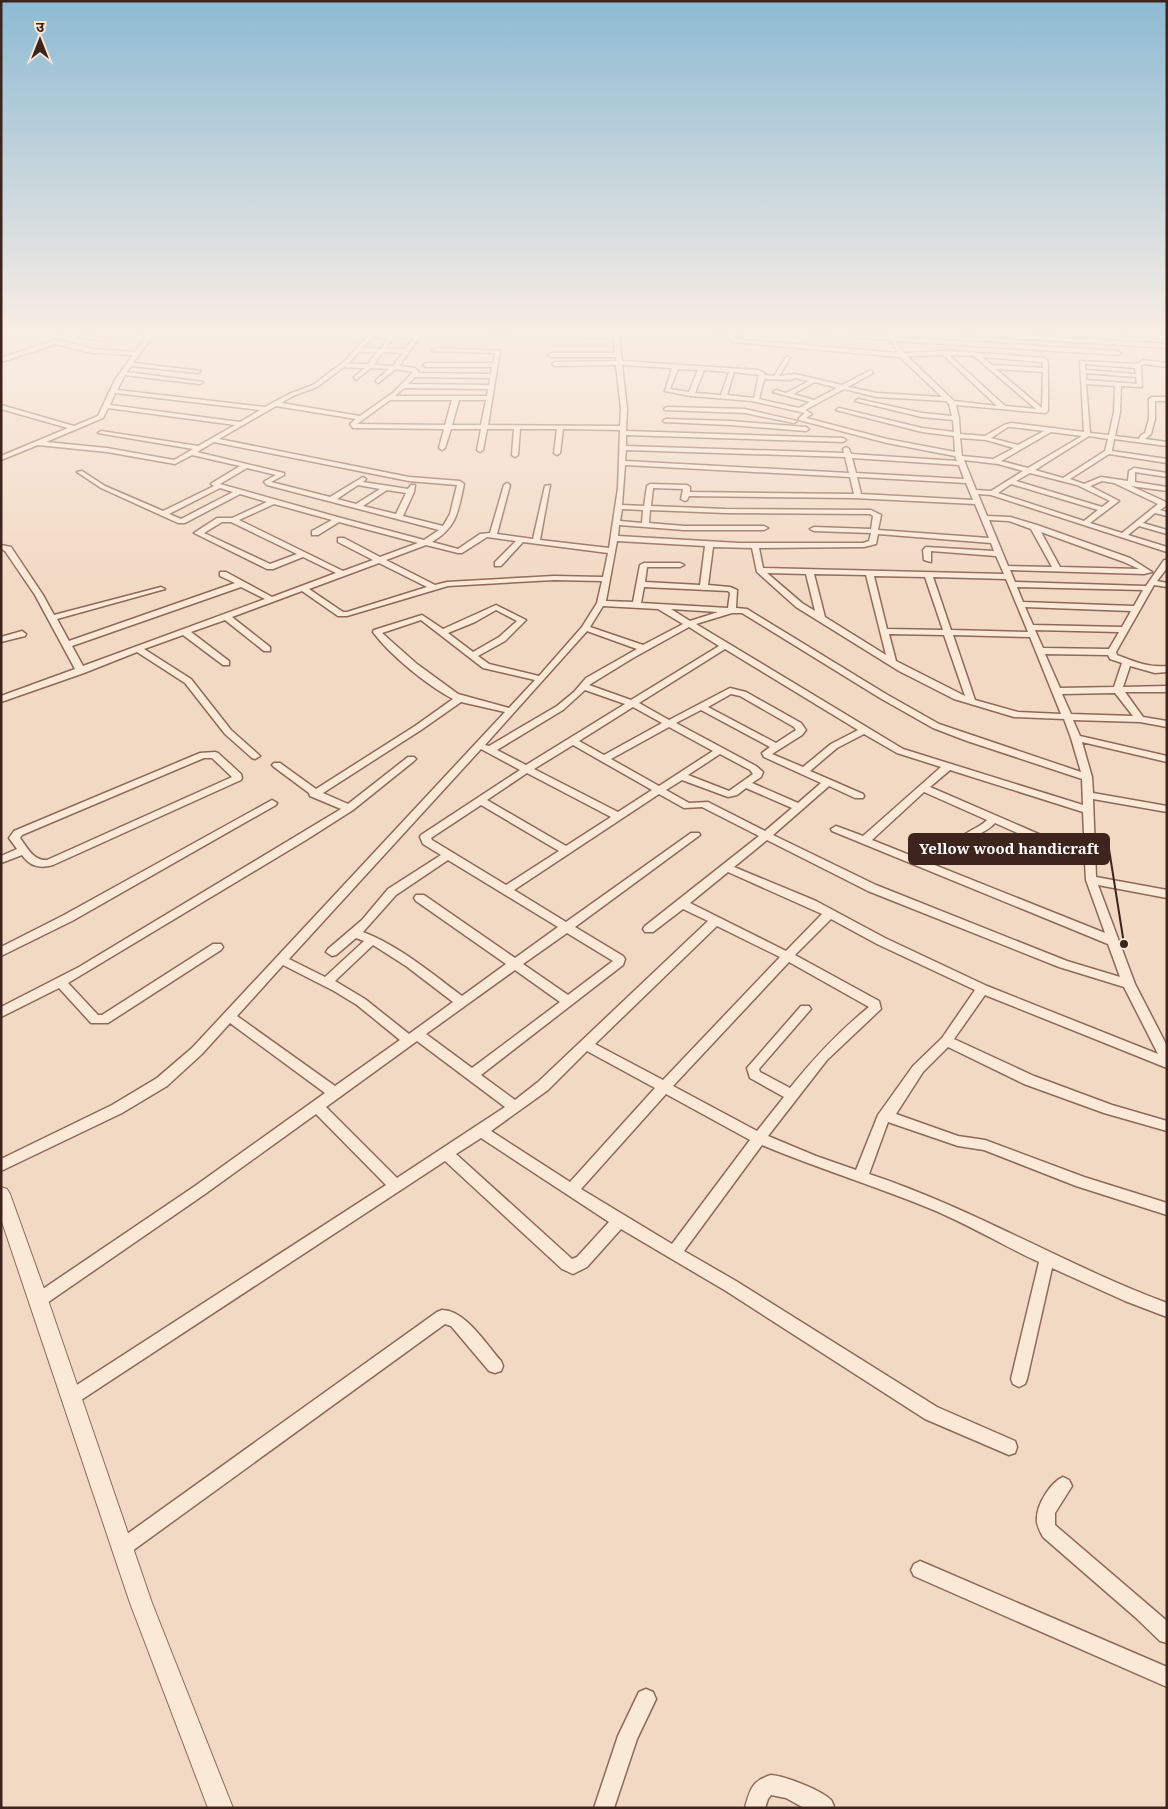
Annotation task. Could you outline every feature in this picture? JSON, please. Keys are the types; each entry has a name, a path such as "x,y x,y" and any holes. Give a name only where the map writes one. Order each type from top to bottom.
{"street":[{"path":"37,417 74,428"},
{"path":"1,458 100,417"},
{"path":"91,448 101,433 103,423 101,417"},
{"path":"193,417 242,424"},
{"path":"37,443 91,448 172,462 252,417"},
{"path":"442,448 451,417"},
{"path":"480,450 487,417"},
{"path":"1,1164 117,1109 162,1082 197,1051 541,679 585,628 601,603 612,550 618,507 624,417"},
{"path":"730,417 731,436"},
{"path":"778,417 792,421 801,419 960,459"},
{"path":"870,417 922,430 986,438 1018,447"},
{"path":"949,417 956,418 960,459 1076,738 1087,777 1090,880 1130,984 1161,1036 1167,1059"},
{"path":"1086,417 1088,434"},
{"path":"1108,452 1116,417"},
{"path":"1142,440 1143,436 1148,434 1152,417"},
{"path":"361,418 352,425 560,427 664,434 843,440"},
{"path":"664,434 666,420 806,429"},
{"path":"986,438 1008,426 1112,436 1167,444"},
{"path":"515,455 517,427"},
{"path":"557,453 560,427"},
{"path":"840,430 850,474 858,496"},
{"path":"995,461 1050,430"},
{"path":"101,433 198,448"},
{"path":"992,493 1088,434"},
{"path":"1,699 382,560 424,543 446,529 453,518 461,484 416,480 213,440"},
{"path":"622,448 995,461 1085,486 1114,500 1114,502 1084,524"},
{"path":"1064,480 1108,452 1167,461"},
{"path":"191,453 282,474 267,482 269,484 446,529"},
{"path":"621,463 850,474 969,482"},
{"path":"247,465 214,484 272,502 460,552 464,551 480,536 493,535 612,550"},
{"path":"1131,484 1132,471 1134,470 1167,475"},
{"path":"80,472 102,487 178,521 238,492"},
{"path":"332,499 372,472"},
{"path":"399,516 416,480"},
{"path":"1085,486 1098,480 1167,489"},
{"path":"1011,482 1104,510"},
{"path":"1117,482 1165,504"},
{"path":"357,483 410,492"},
{"path":"493,535 507,485"},
{"path":"163,514 219,486"},
{"path":"536,540 548,486"},
{"path":"645,525 650,486 686,487 682,510"},
{"path":"357,506 386,488"},
{"path":"974,492 992,493 1167,550"},
{"path":"686,494 858,496 978,502"},
{"path":"233,520 272,502"},
{"path":"1122,536 1165,504"},
{"path":"614,538 709,545 869,545 874,542 877,515 876,513 760,512 618,507"},
{"path":"1154,511 1167,514"},
{"path":"760,512 768,546"},
{"path":"810,512 817,546"},
{"path":"984,518 1010,519 1034,527 1136,563 1144,572"},
{"path":"305,554 270,568 198,533 223,519 233,520 305,554 343,574"},
{"path":"315,533 338,520"},
{"path":"616,523 684,528 764,528"},
{"path":"1138,524 1167,532"},
{"path":"1034,527 1057,569"},
{"path":"814,529 875,531 994,541"},
{"path":"498,564 522,539"},
{"path":"341,540 433,587"},
{"path":"704,588 709,545"},
{"path":"755,546 760,570 799,605 892,663 932,685 971,701 1017,715 1140,719 1167,724"},
{"path":"1,547 8,549 52,618 81,670"},
{"path":"928,560 928,549 999,554"},
{"path":"1166,563 1150,585 1112,652 1113,657 1127,662 1154,670 1167,669"},
{"path":"637,605 644,565 680,565"},
{"path":"1005,568 1159,572"},
{"path":"760,570 928,575 1011,581 1167,585"},
{"path":"810,572 821,620"},
{"path":"869,573 892,663"},
{"path":"223,574 272,600"},
{"path":"928,575 971,701"},
{"path":"303,588 344,614 433,587 453,583 535,579 606,579"},
{"path":"66,645 241,584"},
{"path":"640,584 732,590 734,592 732,610"},
{"path":"52,618 161,589"},
{"path":"601,603 732,610 752,614 883,696 936,726 1087,777"},
{"path":"1020,604 1137,609"},
{"path":"659,606 900,751 1088,810"},
{"path":"442,632 472,620 496,607 500,607 522,620 502,639 471,656"},
{"path":"490,750 560,708 589,680 643,648 689,624 732,610"},
{"path":"225,616 267,649"},
{"path":"511,711 460,698 447,692 378,632 382,629 422,617 471,656 492,668 541,679"},
{"path":"585,628 643,648"},
{"path":"884,631 947,633 1124,630"},
{"path":"185,632 226,663"},
{"path":"1,640 22,634"},
{"path":"472,1075 619,962 616,956 427,842 425,837 527,769 725,646"},
{"path":"138,649 188,681 228,732 255,756"},
{"path":"1040,651 1112,652"},
{"path":"1118,690 1127,662"},
{"path":"583,686 633,704 758,772 757,775 733,793 728,794 681,776"},
{"path":"1056,691 1167,688"},
{"path":"1118,690 1140,719"},
{"path":"603,759 730,691 743,694 800,728 799,733 776,746 767,755 859,796"},
{"path":"314,794 418,728 460,698"},
{"path":"700,706 776,746"},
{"path":"804,771 834,746 864,730"},
{"path":"1076,738 1167,759"},
{"path":"573,741 687,806 704,804 768,834 872,888 1062,964 1130,984"},
{"path":"479,745 620,817"},
{"path":"506,890 620,817 719,750"},
{"path":"203,755 215,755 237,778 48,863 41,865 33,863 24,850 14,838 18,833 203,755"},
{"path":"1,1014 60,982 285,848 349,808 411,759"},
{"path":"277,765 296,782 314,794 349,808"},
{"path":"865,840 949,765"},
{"path":"649,929 727,868 828,782"},
{"path":"745,784 799,807"},
{"path":"923,788 1088,860"},
{"path":"1087,795 1167,809"},
{"path":"480,800 567,851"},
{"path":"1,952 68,918 272,803"},
{"path":"959,844 984,829 994,819"},
{"path":"836,829 1114,941"},
{"path":"39,1300 200,1190 695,835"},
{"path":"1,860 24,850"},
{"path":"332,952 355,933 392,892 448,854"},
{"path":"727,868 830,913 881,941 983,989 1167,1063"},
{"path":"1090,880 1167,894"},
{"path":"420,898 569,1002"},
{"path":"674,1253 822,1057 876,1007 872,1002 787,956 682,904"},
{"path":"571,1190 663,1087 762,981 830,913"},
{"path":"72,1398 481,1132 515,1107 543,1086 715,921"},
{"path":"355,933 372,939 397,953 461,1002"},
{"path":"327,982 372,939"},
{"path":"60,982 95,1020 104,1020 217,947"},
{"path":"282,960 327,982 361,1002 472,1075 515,1107"},
{"path":"860,1176 880,1123 918,1069 946,1041 983,989"},
{"path":"792,1095 755,1075 753,1068 805,1009"},
{"path":"230,1017 334,1093"},
{"path":"946,1041 1029,1080 1109,1109 1167,1126"},
{"path":"586,1046 759,1138 811,1160 894,1188 944,1208 1130,1296 1167,1310"},
{"path":"317,1106 396,1187"},
{"path":"886,1116 958,1142 985,1145 1081,1182 1167,1209"},
{"path":"481,1132 620,1221 731,1286 931,1413 1009,1448"},
{"path":"447,1154 573,1267 582,1262 620,1221"},
{"path":"1,1194 39,1300 140,1603 221,1808"},
{"path":"1018,1379 1047,1258"},
{"path":"122,1548 442,1317 456,1320 495,1366"},
{"path":"1063,1486 1045,1512 1044,1518 1049,1531 1142,1610 1167,1634"},
{"path":"920,1570 1167,1677"},
{"path":"604,1808 628,1736 646,1699"},
{"path":"755,1808 759,1794 764,1787 772,1784 782,1786 824,1808"}],"place":[{"name":"Yellow wood handicraft","path":"1124,944"}]}
